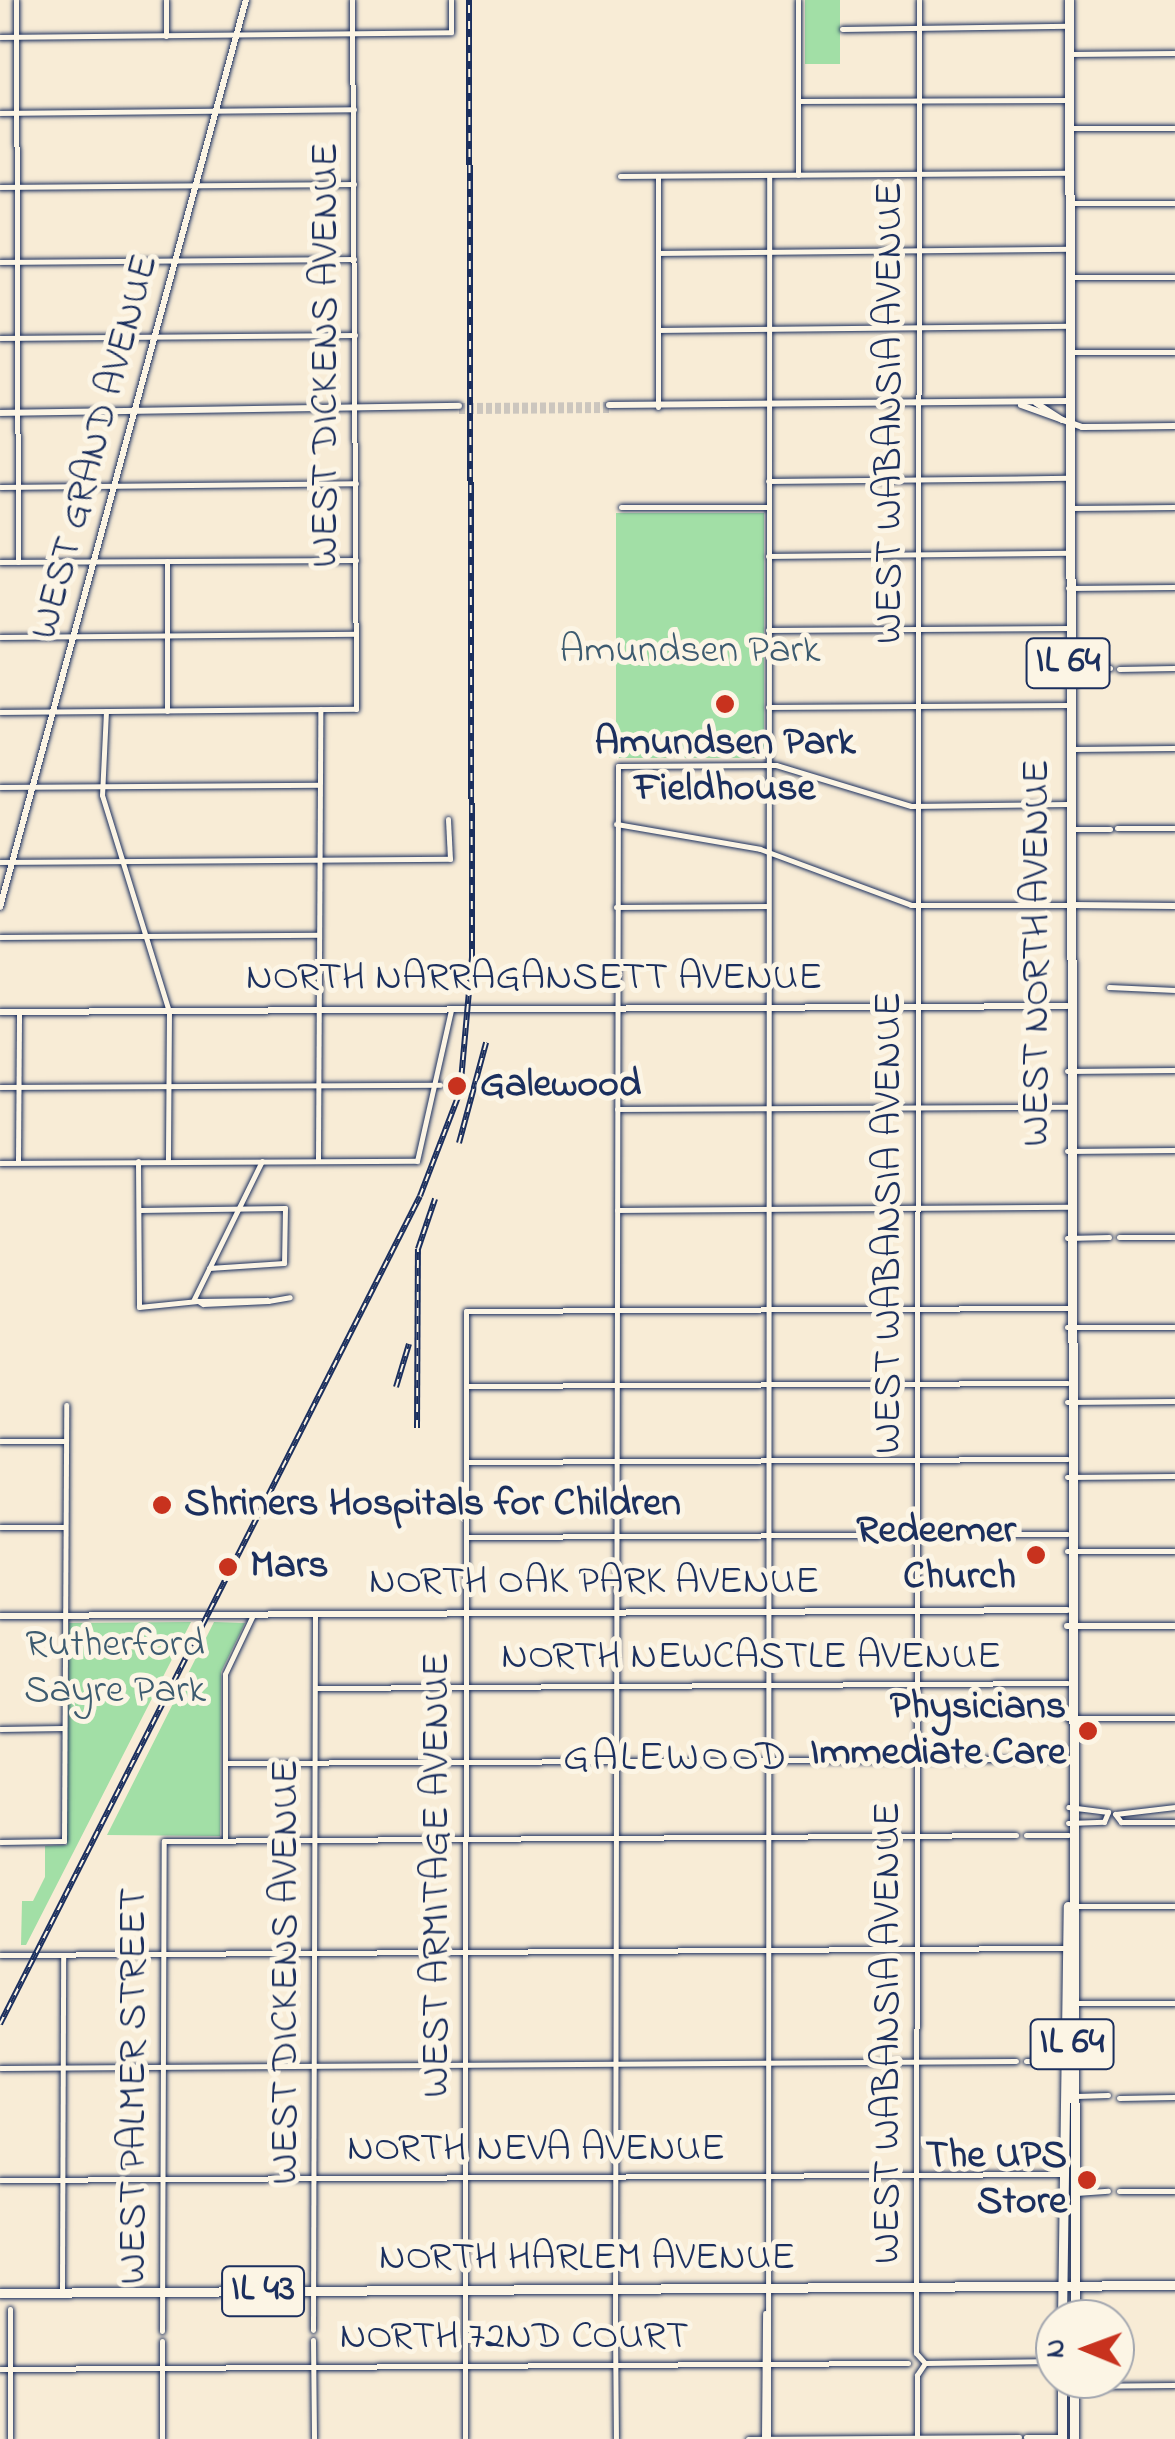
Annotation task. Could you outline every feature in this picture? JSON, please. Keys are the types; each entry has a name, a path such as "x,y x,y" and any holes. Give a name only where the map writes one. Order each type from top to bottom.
{"main road":[{"name":"WEST NORTH AVENUE","path":"1063,2286 1068,2174 1065,422 1069,401 1069,0"},
{"name":"WEST NORTH AVENUE","path":"1068,2174 1077,2191 1076,2286"},
{"name":"NORTH HARLEM AVENUE","path":"0,2293 1175,2285"},
{"name":"IL 64","path":"1063,2286 1063,2299"},
{"name":"IL 64","path":"1076,2286 1076,2299"},
{"path":"1062,2399 1062,2438"},
{"path":"1074,2399 1074,2439"}],"street":[{"path":"16,0 18,562"},
{"path":"166,0 166,36"},
{"name":"WEST GRAND AVENUE","path":"0,907 38,787 246,0"},
{"name":"WEST DICKENS AVENUE","path":"320,709 356,709 352,0"},
{"path":"0,37 451,32 450,0"},
{"path":"798,0 798,174"},
{"name":"WEST WABANSIA AVENUE","path":"917,2438 925,2363 916,2352 919,0"},
{"path":"842,29 1069,26"},
{"path":"1069,54 1175,53"},
{"path":"798,102 1069,100"},
{"path":"0,113 354,109"},
{"path":"1069,128 1175,128"},
{"path":"620,176 1069,172"},
{"path":"767,2439 769,175"},
{"path":"658,176 658,407"},
{"path":"0,188 354,184"},
{"path":"1069,203 1175,203"},
{"path":"658,253 1069,249"},
{"path":"0,262 354,259"},
{"path":"1069,277 1175,277"},
{"path":"658,330 1069,326"},
{"path":"0,338 355,335"},
{"path":"1068,352 1175,352"},
{"path":"609,408 1069,401"},
{"path":"1035,403 1065,422"},
{"path":"1021,404 1065,422 1175,426"},
{"path":"0,413 458,409"},
{"path":"768,481 1068,478"},
{"path":"0,488 356,484"},
{"path":"621,507 768,507"},
{"path":"1068,508 1175,507"},
{"path":"768,556 1068,553"},
{"path":"0,562 356,560"},
{"path":"167,561 167,711"},
{"path":"1068,588 1175,587"},
{"path":"768,630 1068,628"},
{"path":"0,637 356,634"},
{"path":"1068,668 1110,668"},
{"path":"1119,668 1175,668"},
{"path":"768,706 1068,705"},
{"path":"0,712 320,709 318,1161"},
{"path":"106,712 101,786 169,1011 168,1161"},
{"path":"1068,749 1175,748"},
{"path":"616,2439 618,766 768,764 918,806 1068,804"},
{"path":"0,787 320,785"},
{"path":"0,862 450,858 448,818"},
{"path":"616,824 768,852 918,906 1175,906"},
{"path":"1068,829 1175,828"},
{"path":"616,907 768,906"},
{"path":"0,937 319,935"},
{"path":"1110,987 1175,990"},
{"name":"NORTH NARRAGANSETT AVENUE","path":"0,1012 1067,1006"},
{"path":"0,1162 417,1161 440,1085 451,1010"},
{"path":"18,1162 19,1012"},
{"path":"1067,1071 1175,1070"},
{"path":"0,1088 440,1085"},
{"path":"617,1109 1067,1106"},
{"path":"1067,1151 1175,1150"},
{"path":"138,1161 139,1307 196,1301 268,1302 290,1297"},
{"path":"196,1301 262,1161"},
{"path":"139,1207 285,1208 284,1264 210,1268"},
{"path":"617,1210 1067,1207"},
{"path":"1067,1238 1109,1238"},
{"path":"1119,1238 1175,1238"},
{"path":"618,1310 1067,1308"},
{"name":"WEST ARMITAGE AVENUE","path":"465,2439 466,1311 618,1310"},
{"path":"1067,1327 1175,1327"},
{"path":"466,1386 1067,1383"},
{"path":"1067,1402 1175,1402"},
{"path":"0,1842 64,1842 66,1405"},
{"path":"0,1441 66,1441"},
{"path":"466,1462 1067,1458"},
{"path":"1067,1477 1175,1476"},
{"path":"0,1528 66,1527"},
{"path":"466,1537 1067,1534"},
{"path":"1067,1551 1175,1551"},
{"name":"NORTH OAK PARK AVENUE","path":"0,1616 1067,1610"},
{"path":"254,1614 225,1674 224,1840 1016,1835"},
{"name":"WEST DICKENS AVENUE","path":"313,2330 315,1614"},
{"path":"1068,1626 1175,1626"},
{"name":"NORTH NEWCASTLE AVENUE","path":"315,1688 1067,1683"},
{"path":"1067,1718 1175,1718"},
{"path":"0,1728 64,1728"},
{"path":"225,1763 1068,1759"},
{"path":"1068,1806 1108,1816 1068,1823"},
{"path":"1175,1807 1115,1814 1121,1822 1175,1822"},
{"path":"1026,1835 1068,1835"},
{"name":"WEST PALMER STREET","path":"162,2331 164,1841 224,1840"},
{"path":"1068,1906 1175,1906"},
{"path":"0,1955 1067,1948"},
{"path":"62,2293 64,1955"},
{"path":"1067,2003 1175,2002"},
{"path":"1026,2062 1067,2061"},
{"path":"0,2068 1016,2062"},
{"path":"1067,2096 1108,2096"},
{"path":"1119,2098 1175,2097"},
{"name":"NORTH NEVA AVENUE","path":"0,2180 1068,2174"},
{"path":"1119,2191 1175,2190"},
{"path":"1077,2191 1108,2191"},
{"path":"10,2308 10,2439"},
{"name":"WEST PALMER STREET","path":"162,2340 162,2439"},
{"path":"313,2340 314,2439"},
{"path":"925,2363 1035,2361"},
{"name":"NORTH 72ND COURT","path":"0,2369 908,2363"},
{"path":"1135,2384 1175,2385"},
{"path":"748,2439 1062,2438"}],"green space":[{"path":"805,0 840,0 840,64 805,64"},
{"name":"Amundsen Park","path":"616,513 764,513 764,758 616,758"},
{"name":"Rutherford Sayre Park","path":"191,1622 26,1945 21,1945 22,1901 33,1901 45,1877 45,1846 67,1845 69,1623"},
{"name":"Rutherford Sayre Park","path":"214,1622 245,1623 221,1672 220,1836 107,1835"}],"tunnel":[{"path":"459,406 609,405"},
{"path":"459,411 609,410"}],"railway":[{"path":"0,2024 420,1196 460,1092 472,957 469,0"},
{"path":"459,1143 486,1043"},
{"path":"417,1428 418,1249 435,1199"},
{"path":"396,1387 409,1344"}],"place":[{"name":"Amundsen Park Fieldhouse","path":"725,704"},
{"name":"Galewood","path":"457,1086"},
{"name":"Shriners Hospitals for Children","path":"162,1505"},
{"name":"Redeemer Church","path":"1036,1555"},
{"name":"Mars","path":"228,1567"},
{"name":"Physicians Immediate Care","path":"1088,1731"},
{"name":"The UPS Store","path":"1087,2180"}],"district":[{"name":"GALEWOOD","path":"676,1759"}]}
